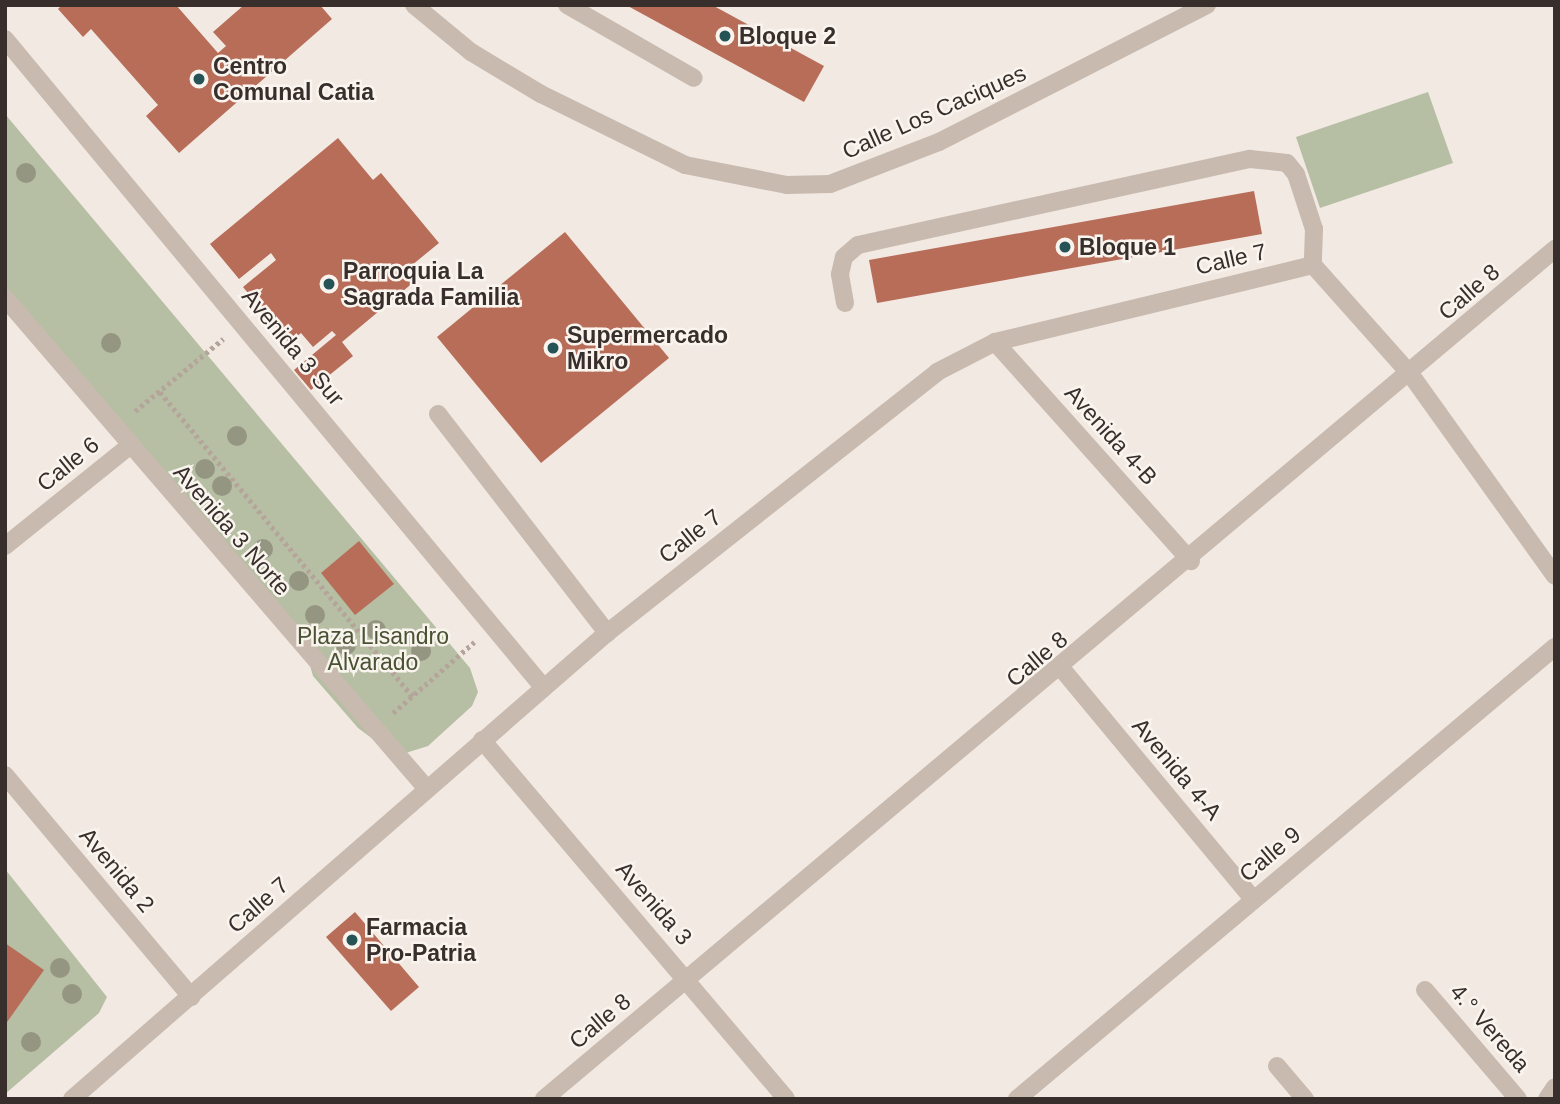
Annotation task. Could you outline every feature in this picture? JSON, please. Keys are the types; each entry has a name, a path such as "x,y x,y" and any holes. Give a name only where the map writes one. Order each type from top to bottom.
{"street":[{"name":"Calle Los Caciques","path":"414,5 471,52 541,94 685,165 787,185 830,184 939,142 1207,5"},
{"path":"567,5 694,78"},
{"name":"Avenida 3 Sur","path":"5,39 543,687"},
{"path":"845,303 842,265 858,246 1250,159 1287,163 1296,174 1314,229 1313,265 1411,375 1555,576"},
{"name":"Calle 8","path":"544,1099 1191,561 1555,249"},
{"name":"Calle 7","path":"72,1099 607,633 937,372 995,342 1313,265"},
{"name":"Avenida 3 Norte","path":"5,298 115,427 128,447 371,730 427,789"},
{"name":"Avenida 4-B","path":"995,342 1191,561"},
{"path":"438,414 607,633"},
{"name":"Calle 6","path":"5,546 128,447"},
{"name":"Calle 9","path":"1017,1099 1555,647"},
{"name":"Avenida 4-A","path":"1062,669 1254,900"},
{"name":"Avenida 3","path":"482,740 688,980 786,1099"},
{"name":"Avenida 2","path":"5,775 191,997"},
{"name":"4.° Vereda","path":"1424,990 1518,1099"},
{"path":"1277,1066 1306,1099"},
{"path":"1547,1099 1555,1087"}],"path":[{"path":"115,427 241,324"},
{"path":"160,392 413,697"},
{"path":"371,730 413,697 493,625"}],"green space":[{"path":"1428,92 1453,163 1320,208 1296,137"},
{"name":"Plaza Lisandro Alvarado","path":"5,114 470,668 478,692 472,706 428,746 396,756 358,728 313,676 306,651 5,290"},
{"path":"5,869 107,997 99,1013 5,1094"}],"building":[{"name":"Centro Comunal Catia","path":"62,5 176,5 218,53 226,46 213,32 244,5 320,5 332,19 179,153 146,116 158,105 91,29 83,37 58,9"},
{"name":"Bloque 2","path":"626,5 712,5 824,66 804,102"},
{"name":"Parroquia La Sagrada Familia","path":"338,138 373,180 381,173 439,243 406,270 415,281 342,342 353,356 311,390 294,370 336,335 332,331 313,347 301,333 289,343 243,287 276,260 271,253 239,279 210,244"},
{"name":"Bloque 1","path":"1254,191 1262,234 877,303 869,260"},
{"name":"Supermercado Mikro","path":"565,232 669,358 541,463 437,337"},
{"path":"359,541 394,584 355,615 321,573"},
{"path":"355,912 419,987 391,1011 326,937"},
{"path":"5,943 44,970 5,1025"}],"place":[{"name":"Bloque 2","path":"725,36"},
{"name":"Centro Comunal Catia","path":"199,79"},
{"name":"Bloque 1","path":"1065,247"},
{"name":"Parroquia La Sagrada Familia","path":"329,284"},
{"name":"Supermercado Mikro","path":"553,348"},
{"name":"Farmacia Pro-Patria","path":"352,940"}]}
